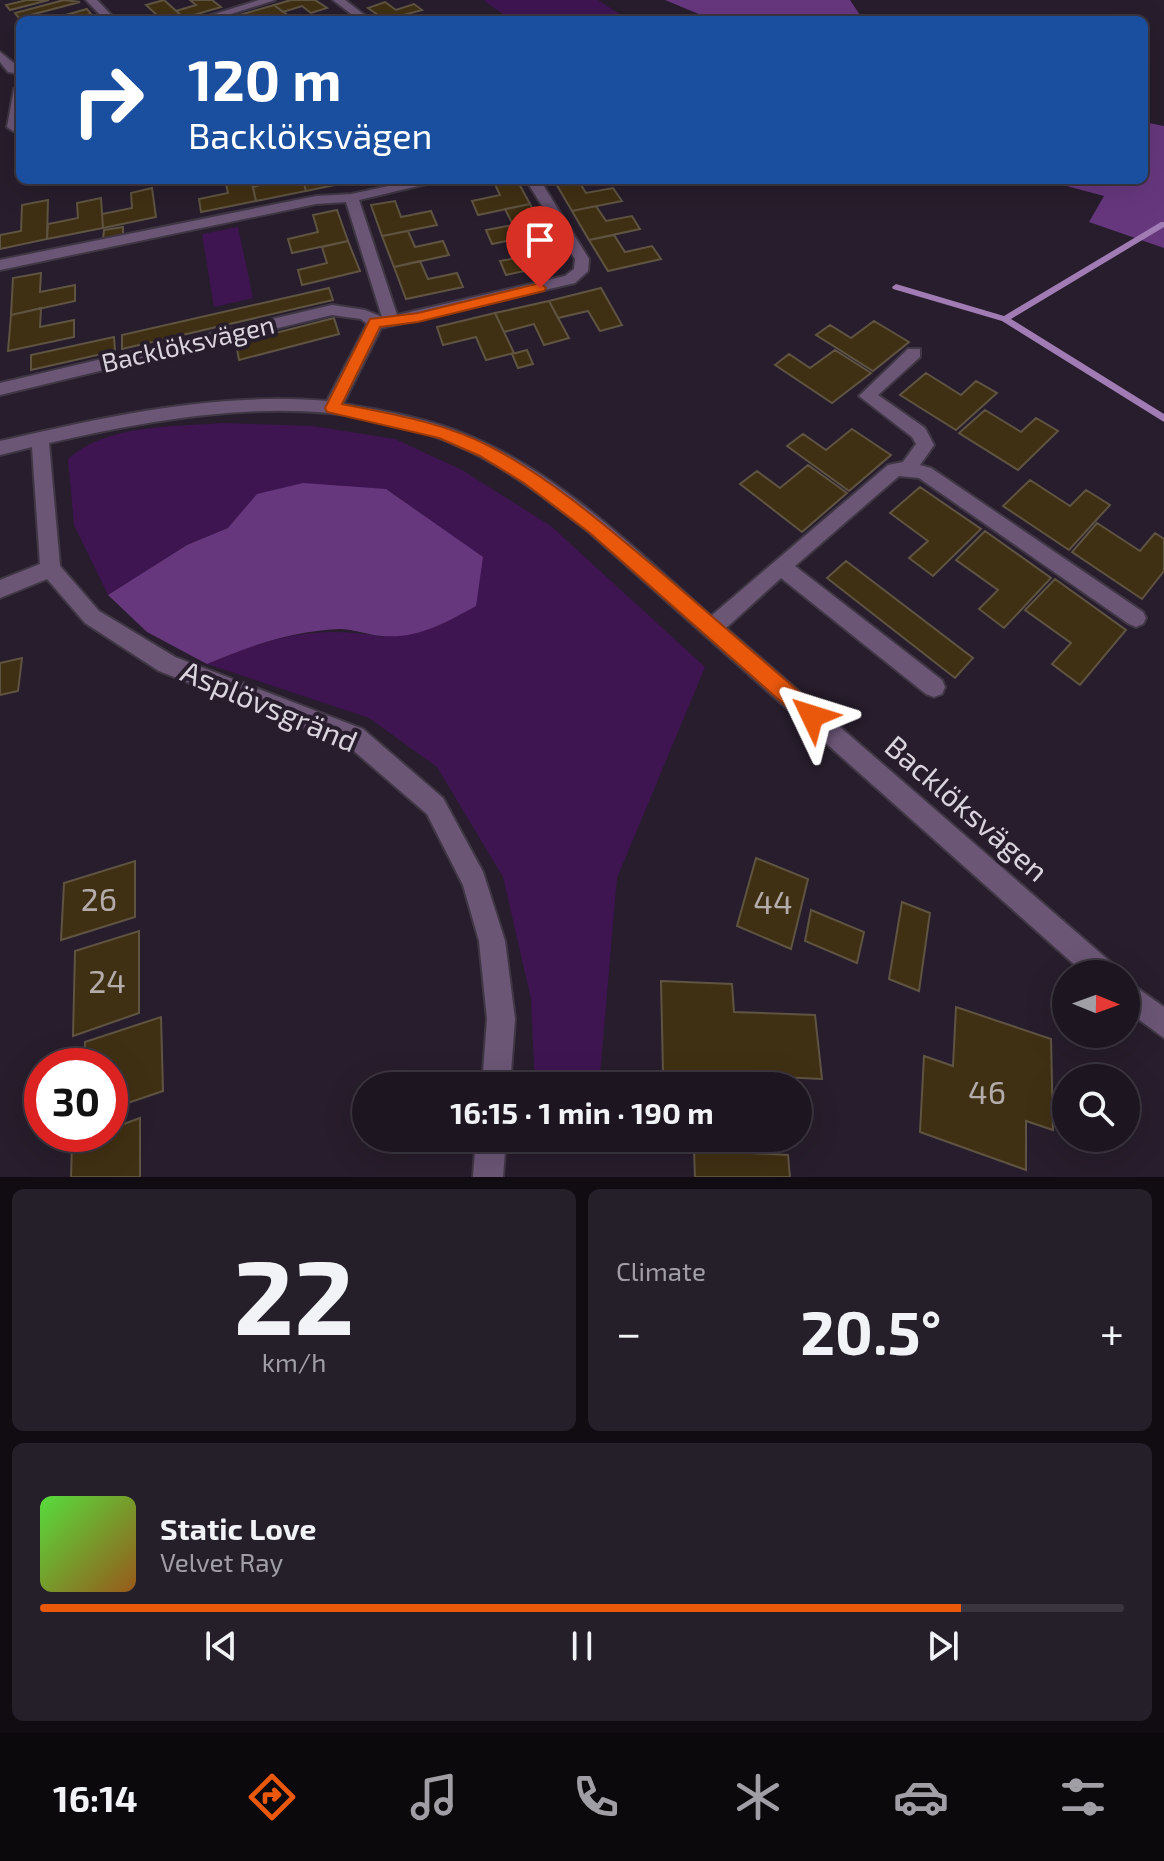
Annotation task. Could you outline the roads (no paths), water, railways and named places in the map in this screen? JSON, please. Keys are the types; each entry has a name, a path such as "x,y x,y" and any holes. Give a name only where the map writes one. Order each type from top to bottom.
{"street":[{"path":"91,0 107,16"},
{"path":"215,16 270,0"},
{"path":"338,0 360,16"},
{"path":"0,55 12,70 16,70"},
{"path":"11,128 16,106"},
{"path":"0,265 316,200 351,198 417,184"},
{"path":"383,322 570,280 581,271 582,259 535,184"},
{"path":"332,408 383,322 351,198"},
{"name":"Backlöksvägen","path":"0,389 332,310 365,315 383,322"},
{"path":"908,468 925,445 919,433 867,396 914,353"},
{"name":"Backlöksvägen","path":"0,448 103,423 204,405 289,402 409,423 486,451 530,478 597,528 1089,960"},
{"path":"0,589 50,569 40,439"},
{"path":"712,628 894,470 908,468 925,473 1136,618"},
{"path":"781,566 934,687"},
{"name":"Asplövsgränd","path":"50,569 92,617 167,664 355,737 435,806 474,881 492,941 501,1019 497,1072"},
{"path":"1140,1004 1164,1024"},
{"path":"488,1177 490,1152"}],"waterway":[{"path":"1005,319 1164,224"},
{"path":"896,287 1005,319"},
{"path":"1005,319 1164,419"}]}
